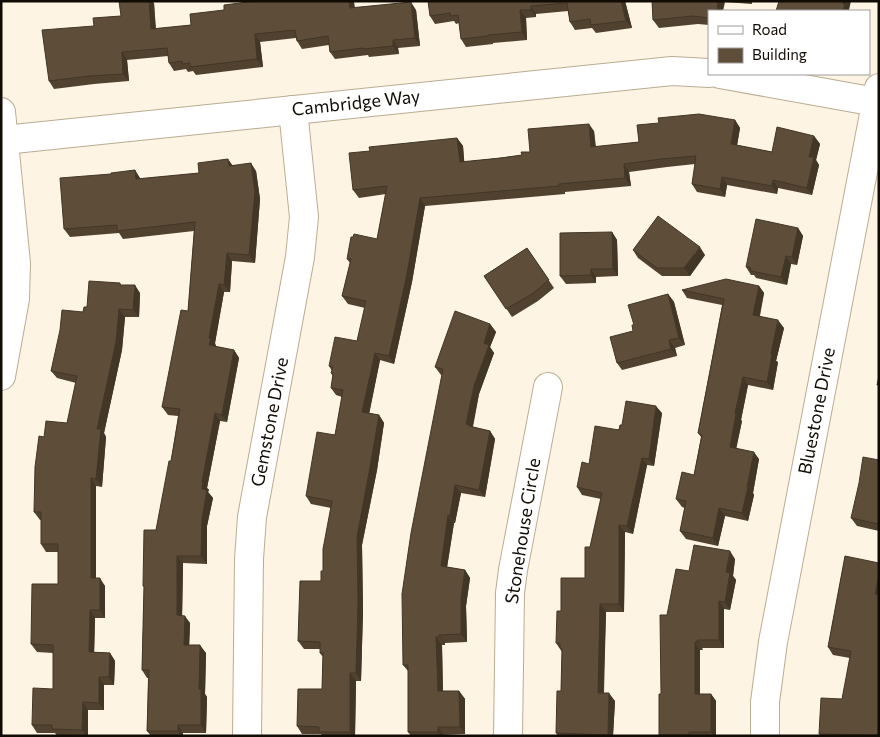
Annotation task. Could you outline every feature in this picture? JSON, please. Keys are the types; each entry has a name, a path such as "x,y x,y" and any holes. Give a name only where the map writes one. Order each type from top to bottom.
{"street":[{"name":"Cambridge Way","path":"4,140 672,71 708,73"},
{"path":"727,75 877,95"},
{"name":"Bluestone Drive","path":"764,736 765,702 773,642 877,95"},
{"name":"Gemstone Drive","path":"247,736 249,559 252,517 300,257 304,217 293,110"},
{"path":"1,112 16,263 16,299 1,376"},
{"name":"Stonehouse Circle","path":"508,736 510,593 548,388"}],"building":[{"path":"119,1 149,1 151,29 191,25 190,14 224,10 224,5 256,1 349,1 350,8 411,2 415,38 393,40 393,46 330,52 328,36 297,41 295,30 255,34 257,59 190,67 190,63 182,64 182,61 169,63 167,48 122,52 123,74 49,81 42,30 94,26 93,18 121,16"},
{"path":"428,1 621,1 626,21 591,25 590,19 570,22 567,3 531,6 531,10 520,10 522,32 461,39 458,15 451,16 450,13 430,16"},
{"path":"652,1 718,1 717,10 708,10 708,18 693,16 653,20"},
{"path":"779,1 843,1 843,4 845,4 843,10 776,10"},
{"path":"699,114 735,120 731,144 772,152 777,127 814,136 809,157 814,157 807,188 773,180 772,186 722,177 720,189 692,184 696,156 624,164 625,178 559,184 559,186 420,198 407,274 389,356 375,353 362,412 379,415 357,537 356,673 350,673 350,732 319,732 319,727 297,726 298,689 322,689 323,653 320,653 320,642 298,641 300,581 321,581 323,549 332,501 306,496 317,432 335,435 343,390 331,388 333,367 329,366 335,337 357,341 366,301 342,296 351,259 347,259 351,237 354,234 377,239 387,186 353,190 349,153 370,151 369,147 457,138 460,162 501,158 522,155 521,152 530,152 528,129 589,124 591,147 639,142 637,125 659,123 658,118"},
{"path":"228,159 229,166 251,163 255,192 249,255 227,253 224,285 219,284 209,338 211,338 209,345 234,350 222,415 215,413 202,482 202,489 207,490 202,519 201,556 177,556 177,615 185,616 184,645 200,645 199,689 201,689 201,725 178,725 178,731 147,731 149,670 142,670 144,530 156,530 180,409 162,407 181,310 188,311 195,222 117,231 117,225 64,229 60,178 135,170 136,179 199,173 198,163"},
{"path":"658,216 700,247 684,268 657,268 633,250"},
{"path":"756,219 798,228 792,257 786,256 781,277 751,271 750,267 746,267"},
{"path":"612,232 613,269 591,269 591,275 560,276 560,233"},
{"path":"527,248 549,280 532,294 506,309 484,276"},
{"path":"726,279 759,286 753,315 778,320 767,382 743,377 735,413 730,447 754,452 742,513 719,508 713,538 680,531 686,501 676,499 682,472 694,475 702,435 698,433 724,299 682,290"},
{"path":"89,281 135,285 133,310 119,309 116,342 97,429 101,429 96,479 91,478 91,578 100,578 100,610 90,610 89,652 110,653 109,677 99,677 99,703 83,702 82,730 52,729 52,725 32,725 33,688 53,689 53,645 31,644 32,584 58,584 58,544 41,544 41,512 34,512 35,467 39,436 44,437 46,421 67,423 77,376 51,371 60,330 62,310 83,312 84,307 87,307"},
{"path":"668,294 679,338 669,340 671,349 617,363 610,337 633,331 632,325 634,325 628,305"},
{"path":"455,311 490,324 484,343 489,345 474,386 466,424 490,431 479,490 455,485 450,516 448,515 441,566 465,570 461,598 461,634 439,635 440,637 436,637 438,691 459,691 460,727 438,727 438,732 408,732 408,665 403,665 402,594 411,533 443,369 435,367"},
{"path":"626,401 656,406 649,459 642,458 627,526 619,525 619,604 600,604 598,693 609,693 608,735 556,733 557,691 561,691 562,649 560,648 560,643 556,643 557,611 561,611 561,578 585,578 585,547 590,547 602,493 577,487 582,462 589,464 595,426 619,430 620,425 622,425"},
{"path":"863,457 879,460 879,524 851,518"},
{"path":"694,545 730,551 726,572 730,573 725,602 719,601 719,640 697,640 695,642 695,694 711,694 711,732 689,732 689,735 659,735 659,694 661,694 660,615 667,615 676,569 689,571"},
{"path":"845,556 879,563 875,594 879,594 879,735 819,734 821,698 842,699 851,651 828,647"}]}
